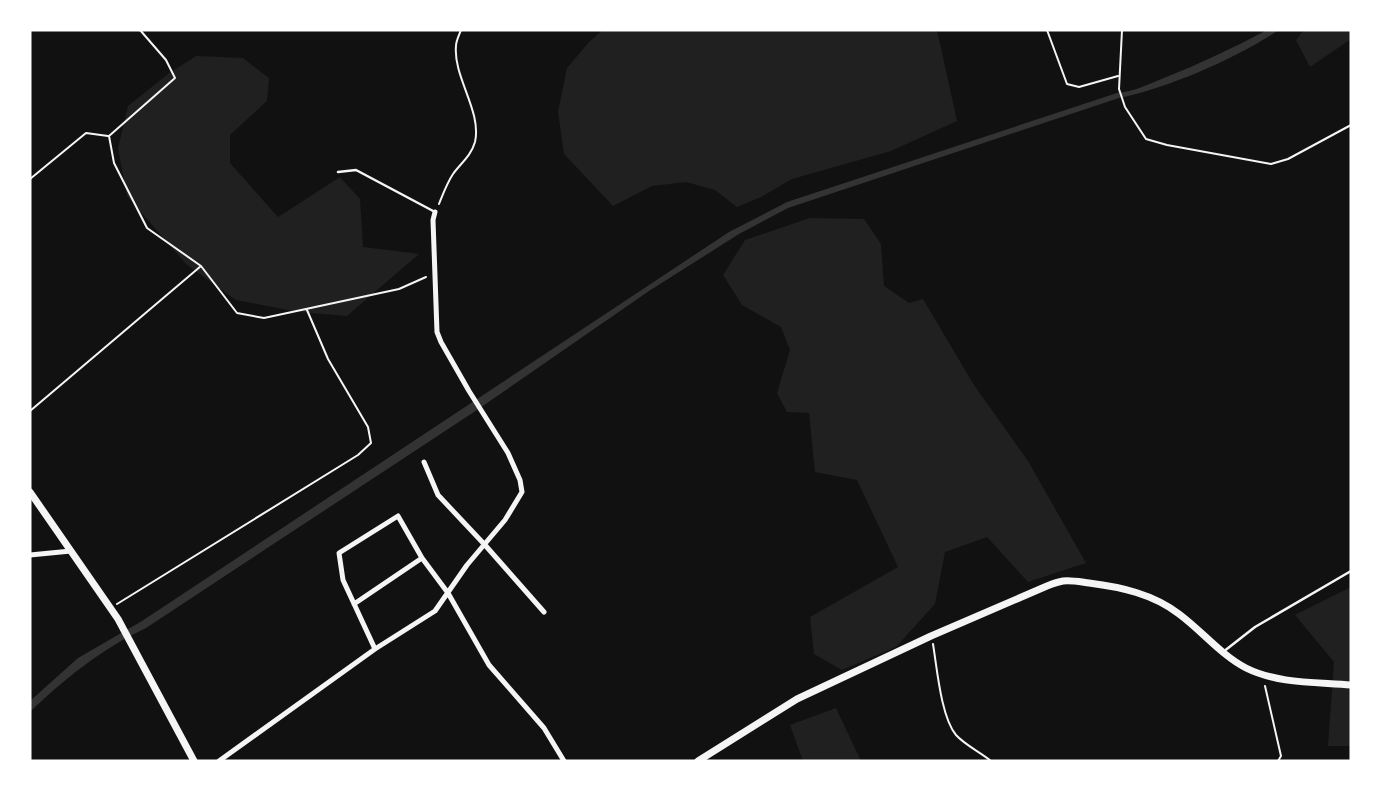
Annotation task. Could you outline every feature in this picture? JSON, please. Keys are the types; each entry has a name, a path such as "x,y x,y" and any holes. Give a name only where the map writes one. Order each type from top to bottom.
{"street":[{"path":"219,761 375,649 435,611 467,565 505,520 522,492 520,480 508,453 441,342 434,274 435,212"},
{"path":"424,462 438,495 544,612"},
{"path":"30,492 118,619 194,761"},
{"path":"375,649 343,580 339,553 398,516 489,665 544,729 564,761"},
{"path":"30,555 71,551"},
{"path":"354,604 422,558"},
{"path":"698,761 797,699 931,636 1064,581 1099,584 1147,595 1181,615 1244,667 1262,675 1292,681 1351,685"}],"lane":[{"path":"338,172 356,170 435,212"},
{"path":"1223,652 1255,627 1351,571"}],"path":[{"path":"30,179 86,133 109,136 175,78 166,60 140,30"},
{"path":"435,212 453,175 468,159 475,141 472,109 458,65 456,45 461,30"},
{"path":"1047,30 1068,84 1079,87 1121,75"},
{"path":"1122,30 1119,89 1125,107 1146,139 1271,164 1289,159 1351,125"},
{"path":"109,136 114,163 147,228 201,266 237,313 264,318 307,310 398,289 434,274"},
{"path":"30,411 201,266"},
{"path":"110,608 358,455 371,443 368,426 328,359 307,310"},
{"path":"931,636 950,726 958,737 991,761"},
{"path":"1262,675 1280,756 1278,761"}],"shaded area":[{"path":"603,30 937,30 957,121 891,151 792,179 737,207 715,190 686,182 652,186 613,206 564,154 558,112 567,68"},
{"path":"1267,30 1279,30 1222,61 1181,79 788,208 739,234 649,291 477,410 146,628 99,655 70,676 30,712 30,701 78,658 142,621 729,232 787,202 1141,87"},
{"path":"1304,30 1351,30 1351,39 1310,67 1296,40"},
{"path":"196,56 243,58 269,78 267,101 230,135 230,163 278,217 340,177 360,199 363,247 419,254 347,316 299,312 236,300 186,264 127,196 118,148 128,106"},
{"path":"810,218 864,219 881,244 884,286 909,303 923,299 974,385 1028,461 1086,563 1028,582 987,537 945,552 935,604 896,647 842,670 814,654 810,617 898,567 857,480 815,472 809,413 787,412 777,393 790,350 781,327 742,305 723,275 745,240"},
{"path":"1351,587 1351,746 1328,746 1334,662 1295,615"},
{"path":"836,708 861,761 803,761 790,725"}]}
